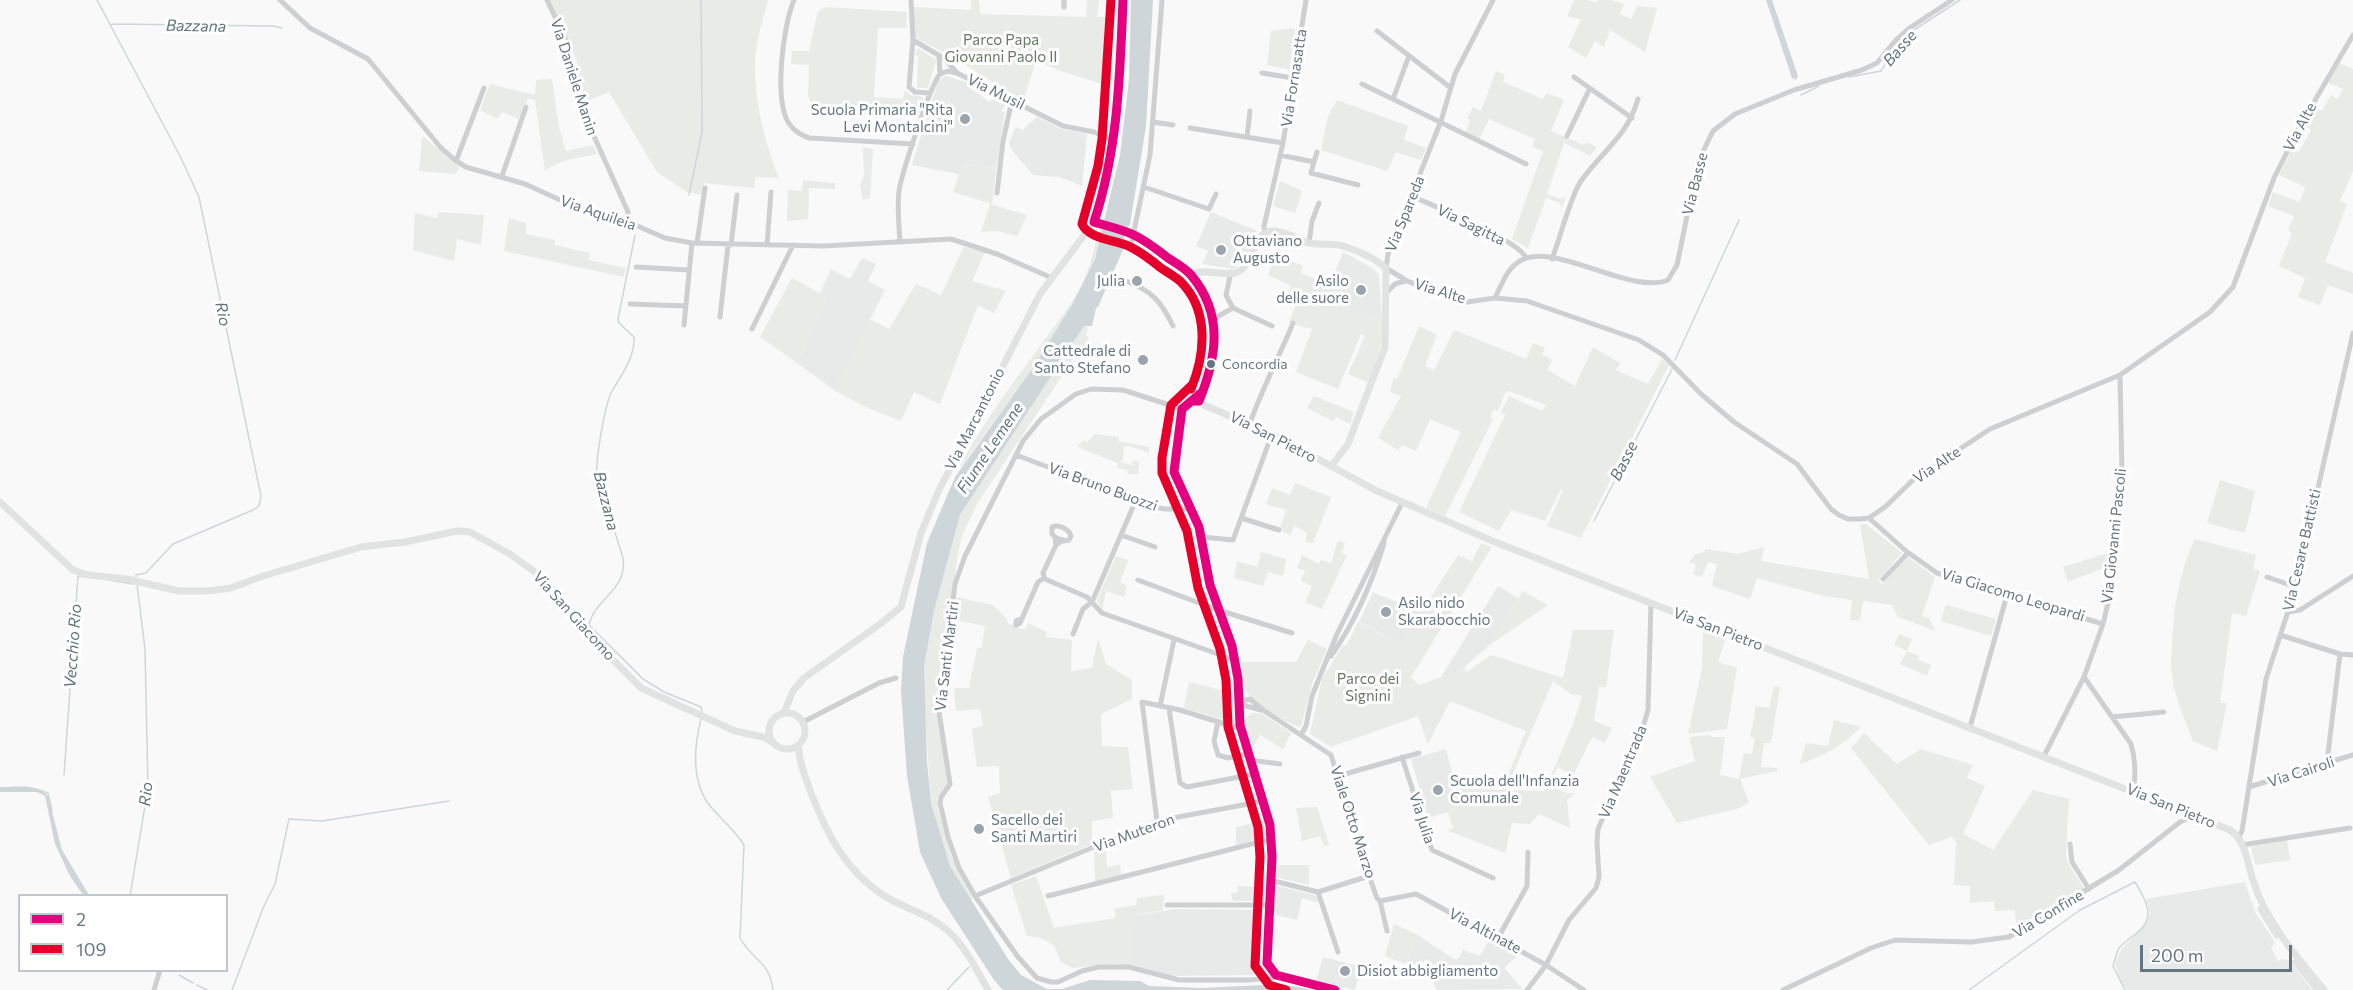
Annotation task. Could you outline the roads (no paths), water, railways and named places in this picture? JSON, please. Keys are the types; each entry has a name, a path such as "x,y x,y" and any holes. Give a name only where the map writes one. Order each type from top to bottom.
{"street":[{"name":"Via Aquileia","path":"280,0 310,28 368,59 435,141 456,161 525,184 580,209 627,220 665,238 694,243 835,246 951,239 979,247 1052,278"},
{"name":"Via Daniele Manin","path":"547,0 566,40 584,114 628,212 627,220"},
{"path":"794,0 785,31 782,57 783,105 788,124 801,135 809,138 913,144"},
{"path":"911,0 913,40 909,87 915,92 930,93"},
{"path":"1064,0 1064,8"},
{"name":"Via Marcantonio","path":"769,726 774,717 784,712 793,691 804,678 901,607 921,533 939,490 1027,318 1052,278 1094,222 1105,187 1114,140 1123,0"},
{"path":"1131,245 1130,233 1144,187 1154,122 1162,0"},
{"name":"Via Fornasatta","path":"1264,233 1283,143 1306,0"},
{"name":"Via Spareda","path":"1332,465 1348,444 1385,346 1384,315 1388,254 1442,121 1455,74 1493,0"},
{"name":"Via Basse","path":"1526,258 1535,256 1582,265 1644,284 1668,280 1677,265 1698,162 1713,131 1735,114 1794,90 1862,70 1877,63 1896,40 1952,0"},
{"path":"1377,31 1451,88"},
{"name":"Via Alte","path":"1386,268 1407,281 1467,302 1495,298 1527,301 1651,346 1664,355 1719,411 1748,433 1797,464 1831,509 1848,519 1869,518 1885,507 1913,480 1990,429 2120,375 2210,312 2233,287 2274,178 2300,126 2353,35"},
{"path":"913,40 945,59 957,73"},
{"path":"900,242 899,190 930,93 940,74 939,56"},
{"path":"1393,99 1408,56"},
{"name":"Via Musil","path":"940,74 948,71 957,73 1063,126 1094,132 1114,140"},
{"path":"1262,73 1293,78"},
{"path":"1574,77 1589,90 1632,118"},
{"path":"1362,84 1442,121 1526,164"},
{"path":"456,161 484,88"},
{"path":"1567,136 1589,90"},
{"path":"1552,259 1578,185 1598,159 1623,134 1632,118 1638,99"},
{"path":"997,193 1003,141 1012,100"},
{"path":"502,176 526,107"},
{"path":"1247,137 1250,111"},
{"path":"1154,122 1173,125"},
{"path":"1190,128 1283,143"},
{"path":"1317,152 1311,174 1358,185"},
{"path":"1280,155 1314,162"},
{"path":"1144,187 1209,209 1216,194"},
{"path":"684,325 689,270 705,188"},
{"path":"767,245 771,192"},
{"path":"720,317 737,195"},
{"name":"Via Sagitta","path":"1412,196 1465,219 1520,249 1526,258"},
{"path":"1309,243 1312,221 1320,202"},
{"path":"1094,222 1130,233 1190,274 1205,297 1213,319 1215,352 1210,375 1196,399 1182,409 1174,468 1177,481 1192,508 1202,537 1210,585 1235,660 1241,729 1264,801 1271,839 1266,959 1270,970 1280,977 1335,990"},
{"path":"1190,274 1199,271 1235,273 1243,268 1264,233 1279,232 1309,243 1347,247 1386,268"},
{"path":"752,329 793,245"},
{"path":"1495,298 1509,270 1514,264 1526,258"},
{"path":"636,267 689,270"},
{"path":"1231,272 1227,296 1233,308 1272,326"},
{"name":"Via Alte","path":"1387,292 1395,284 1407,281"},
{"path":"1126,282 1143,288 1153,295 1173,326"},
{"path":"630,304 686,306"},
{"path":"1213,319 1233,308"},
{"path":"1250,423 1293,323"},
{"name":"Via Cesare Battisti","path":"2239,837 2242,831 2266,679 2296,587 2353,333"},
{"name":"Via Giovanni Pascoli","path":"2044,756 2084,677 2103,624 2110,595 2122,474 2120,375"},
{"name":"Via Santi Martiri","path":"1182,409 1123,390 1091,389 1069,398 1031,429 958,573 940,701 940,723 950,784 941,797 940,803 948,837 959,868 975,896 1024,966 1044,981 1058,982 1082,971 1099,967 1129,967 1179,980 1280,977"},
{"name":"Via San Pietro","path":"1196,399 1272,434 1402,503 1495,542 2134,791 2230,830 2239,837"},
{"path":"1202,537 1233,540 1272,434"},
{"name":"Via Bruno Buozzi","path":"1016,455 1165,509 1192,508"},
{"path":"1073,634 1083,609 1092,602 1136,500"},
{"name":"Via San Giacomo","path":"0,502 73,570 88,575 192,592 219,590 361,547 405,542 457,531 470,532 510,554 543,578 587,634 641,688 735,731 768,738 772,742"},
{"path":"1301,735 1312,696 1325,665 1342,640 1360,605 1377,565 1387,533 1402,503"},
{"path":"1240,518 1279,530"},
{"name":"Via Giacomo Leopardi","path":"1869,518 1908,553 1937,573 2103,624"},
{"path":"1055,537 1062,540 1071,538 1068,530 1054,526 1051,531 1056,545"},
{"path":"1121,535 1155,547"},
{"path":"1044,578 1044,570 1056,545 1062,540"},
{"path":"1883,579 1908,553"},
{"path":"2288,612 2300,610 2353,576"},
{"path":"2266,577 2296,587"},
{"path":"1044,578 1092,602 1102,613 1235,660"},
{"path":"1022,618 1038,582 1044,578"},
{"path":"1138,580 1219,610 1292,633"},
{"path":"1970,727 2007,595"},
{"name":"Via Maentrada","path":"1527,990 1546,965 1565,927 1598,884 1598,829 1643,727 1648,710 1651,603"},
{"path":"2280,635 2353,656"},
{"path":"1160,706 1174,640"},
{"path":"2327,762 2340,654"},
{"path":"2084,677 2131,744 2134,755 2134,791"},
{"path":"803,722 879,682 896,678"},
{"name":"Viale Otto Marzo","path":"1238,684 1263,710 1331,755 1369,876 1380,901 1387,931"},
{"path":"793,691 794,714"},
{"path":"1238,702 1250,699"},
{"path":"1157,821 1142,702 1241,729"},
{"name":"Viale Otto Marzo","path":"1238,702 1263,710"},
{"path":"1239,719 1251,707"},
{"path":"1169,708 1180,783 1187,787 1255,774"},
{"path":"2112,717 2164,711"},
{"path":"784,712 794,714 803,722 805,734 798,745 799,761 827,833 853,869 884,896 942,925 957,941 988,990"},
{"path":"1218,722 1214,741 1218,755 1228,758 1249,757 1280,764"},
{"path":"756,735 769,726 772,742 776,746 787,749 799,761"},
{"path":"787,749 798,745"},
{"path":"1338,776 1419,753"},
{"name":"Via Cairoli","path":"2249,787 2353,755"},
{"name":"Via Julia","path":"1402,757 1432,850 1492,878"},
{"name":"Via Muteron","path":"975,896 1157,821 1264,801"},
{"name":"Via Confine","path":"1783,990 1895,939 1971,942 2009,937 2130,862 2191,814"},
{"path":"2242,844 2350,828"},
{"path":"2239,837 2259,905 2318,990"},
{"path":"1048,896 1271,839"},
{"path":"2070,844 2072,862 2089,889"},
{"path":"1498,938 1527,886 1528,852"},
{"path":"1270,880 1318,892 1369,876"},
{"path":"2253,882 2262,903 2283,936 2324,990"},
{"path":"1318,892 1338,952"},
{"name":"Via Altinate","path":"1380,901 1416,894 1546,965 1584,990"},
{"path":"1167,905 1269,905"},
{"path":"154,990 159,972"}],"water":[{"name":"Fiume Lemene","path":"1131,0 1153,0 1146,126 1130,224 1124,235 1125,245 1096,308 1092,326 1084,326 960,515 934,611 924,667 927,762 931,803 950,866 1008,959 1021,975 1047,989 1062,989 1090,980 1140,981 1149,986 1203,988 1281,984 1313,990 1003,990 994,980 941,898 920,852 907,776 901,691 903,657 927,543 955,477 1032,369 1073,303 1095,259 1120,155 1129,80"},
{"path":"1766,0 1772,0 1798,76 1796,80 1792,78"},
{"path":"0,787 32,787 48,796 62,850 88,894 82,894 70,876 55,844 45,796 37,792 0,792"}],"waterway":[{"name":"Rio","path":"97,0 180,156 199,197 261,496 259,506 253,510 173,544 146,573 136,575 136,578"},
{"path":"689,195 702,132 701,0"},
{"name":"Basse","path":"1849,77 1881,71 1895,49 1914,30 1960,0"},
{"name":"Bazzana","path":"110,24 282,28"},
{"name":"Basse","path":"1801,95 1819,86"},
{"name":"Basse","path":"1675,360 1739,220"},
{"name":"Bazzana","path":"635,235 618,319 619,323 634,337 634,345 630,359 611,393 601,434 597,468 597,475 623,558 623,569 616,586 597,608 589,625 643,679 664,692 701,707 702,711"},
{"name":"Basse","path":"1594,521 1672,369"},
{"name":"Vecchio Rio","path":"64,775 78,576 85,577"},
{"name":"Vecchio Rio","path":"108,580 133,584"},
{"name":"Rio","path":"130,894 148,788 145,649 137,584"},
{"name":"Bazzana","path":"701,719 696,752 700,786 710,806 744,845 740,938 768,973 773,990"},
{"path":"36,789 48,793 52,811"},
{"path":"232,990 264,906 275,884 289,819 322,821 449,801"},
{"path":"1969,990 2080,910 2135,882 2145,901 2148,914 2144,926 2121,946 2116,954 2113,966 2125,990"},
{"name":"Bazzana","path":"947,990 969,967"},
{"path":"179,975 193,983"},
{"path":"197,985 207,990"}],"place":[{"name":"Scuola Primaria \"Rita Levi Montalcini\"","path":"965,119"},
{"name":"Ottaviano Augusto","path":"1221,250"},
{"name":"Julia","path":"1137,281"},
{"name":"Asilo delle suore","path":"1361,290"},
{"name":"Cattedrale di Santo Stefano","path":"1143,360"},
{"name":"Concordia","path":"1211,364"},
{"name":"Asilo nido Skarabocchio","path":"1386,612"},
{"name":"Scuola dell'Infanzia Comunale","path":"1438,790"},
{"name":"Sacello dei Santi Martiri","path":"979,829"},
{"name":"Disiot abbigliamento","path":"1345,971"}],"park label":[{"name":"Parco Papa Giovanni Paolo II","path":"1001,48"},
{"name":"Parco dei Signini","path":"1368,688"}]}
